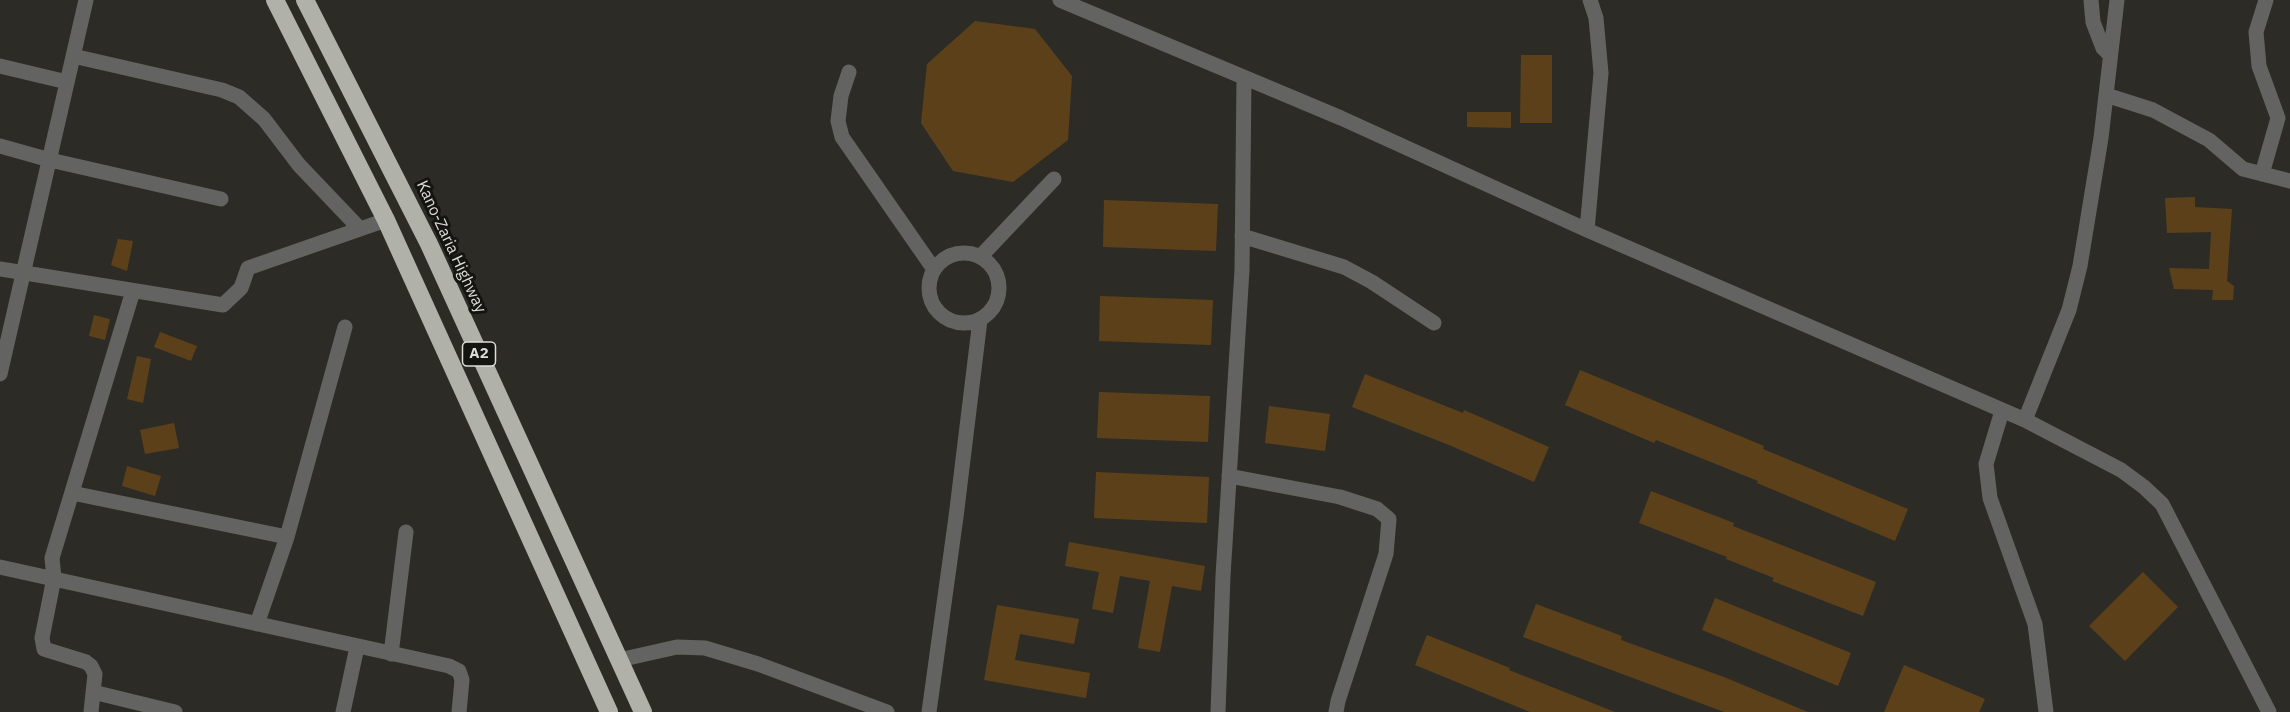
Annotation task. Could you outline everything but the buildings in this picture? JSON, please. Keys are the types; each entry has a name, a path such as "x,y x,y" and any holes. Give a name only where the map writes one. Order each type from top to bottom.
{"highway":[{"name":"A2","path":"275,0 386,220 609,712"},
{"name":"Kano-Zaria Highway","path":"305,0 429,244 643,712"}],"street":[{"path":"0,374 2,353 23,274 86,0"},
{"path":"1060,0 1341,118 1587,230 2025,420 2121,470 2162,504 2269,712"},
{"path":"1587,230 1600,73 1596,18 1590,0"},
{"path":"2091,0 2093,22 2103,48 2110,55"},
{"path":"2025,420 2069,310 2080,266 2089,223 2116,0"},
{"path":"2262,174 2278,118 2259,66 2256,32 2266,0"},
{"path":"73,56 222,90 239,97 264,119 299,165 360,229"},
{"path":"0,66 67,82"},
{"path":"849,72 841,96 839,112 842,137 933,268"},
{"path":"1218,712 1242,237 1244,78"},
{"path":"2106,95 2153,110 2209,140 2243,169 2290,181"},
{"path":"0,146 50,160 221,199"},
{"path":"981,256 1054,179"},
{"path":"0,269 223,305 241,288 248,268 386,220"},
{"path":"1242,237 1344,267 1372,282 1434,323"},
{"path":"965,252 981,256 996,271 1000,289 994,307 980,320 962,324 944,318 931,304 927,286 933,268 947,256 965,252"},
{"path":"92,712 95,674 91,666 86,662 44,649 42,644 54,578 52,558 134,291"},
{"path":"929,712 980,320"},
{"path":"257,624 287,537 345,327"},
{"path":"2002,411 1986,464 1990,498 2035,624 2046,712"},
{"path":"1229,476 1340,498 1377,509 1389,519 1386,554 1336,712"},
{"path":"72,493 287,537"},
{"path":"391,654 406,532"},
{"path":"0,567 449,666 459,671 462,680 459,712"},
{"path":"343,712 357,647"},
{"path":"619,660 677,647 705,648 758,664 887,712"},
{"path":"93,692 175,712"}]}
